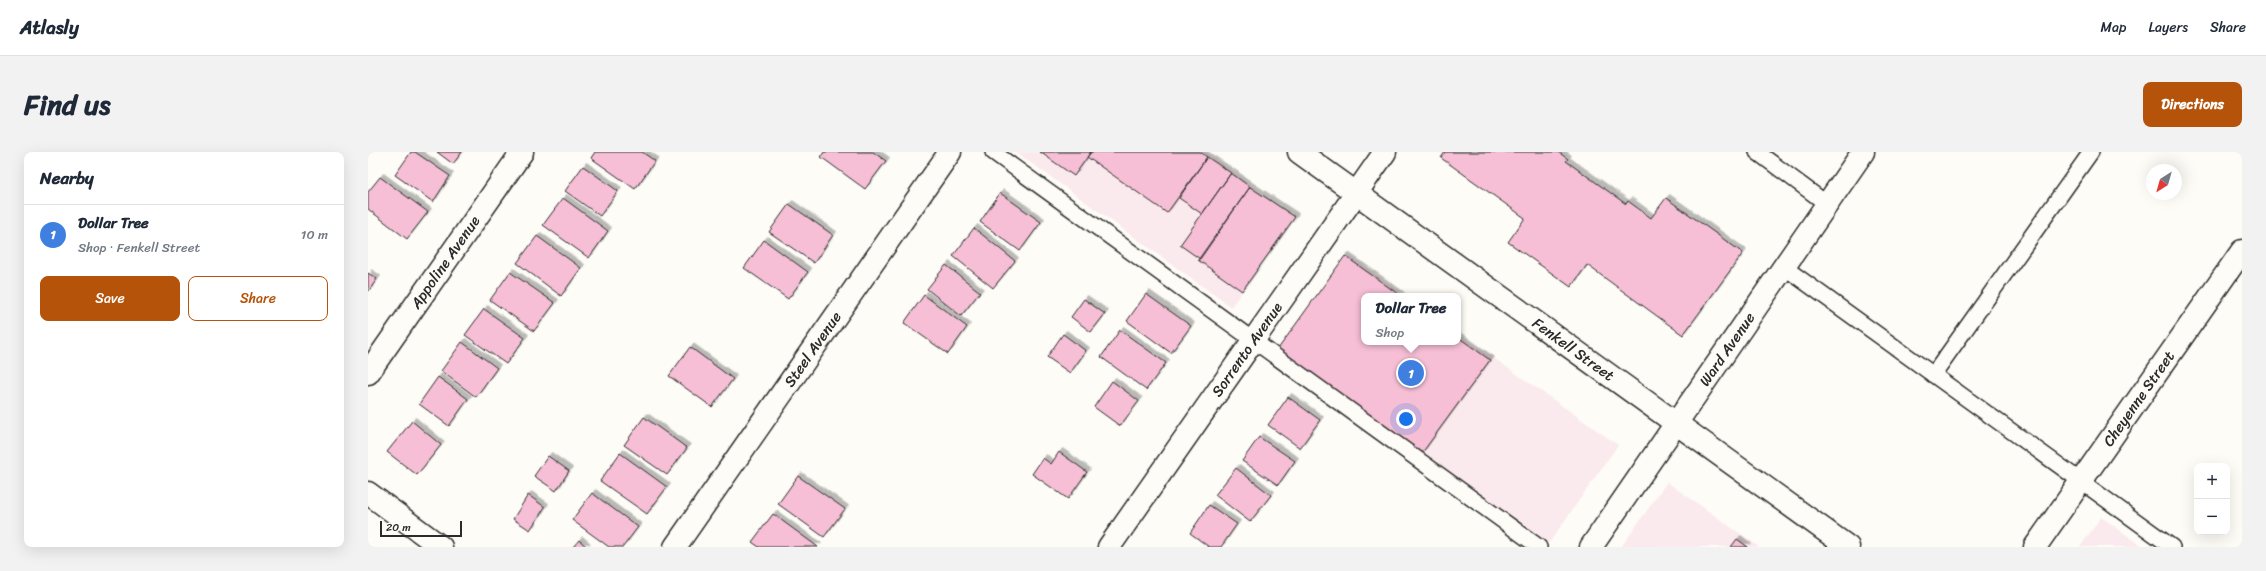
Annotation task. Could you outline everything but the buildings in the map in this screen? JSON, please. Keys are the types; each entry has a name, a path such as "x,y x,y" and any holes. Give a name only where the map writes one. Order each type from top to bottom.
{"street":[{"name":"Appoline Avenue","path":"368,373 522,152"},
{"name":"Steel Avenue","path":"675,547 950,152"},
{"name":"Fenkell Street","path":"1299,152 1676,425 1848,547"},
{"name":"Sorrento Avenue","path":"1109,547 1385,152"},
{"name":"Ward Avenue","path":"1591,547 1863,152"},
{"name":"Cheyenne Street","path":"2035,547 2242,251"},
{"path":"368,493 441,547"}],"lane":[{"path":"993,152 1539,547"},
{"path":"1758,152 1827,204"},
{"path":"1933,375 2091,152"},
{"path":"1784,267 2172,547"}],"shaded area":[{"path":"1016,152 1205,152 1295,217 1231,307"},
{"path":"1347,254 1402,293 1361,293 1361,345 1461,345 1461,335 1618,445 1549,543 1278,351"},
{"path":"1667,482 1759,547 1621,547"},
{"path":"2101,517 2144,547 2080,547"}],"place":[{"name":"Dollar Tree","path":"1411,373"}]}
